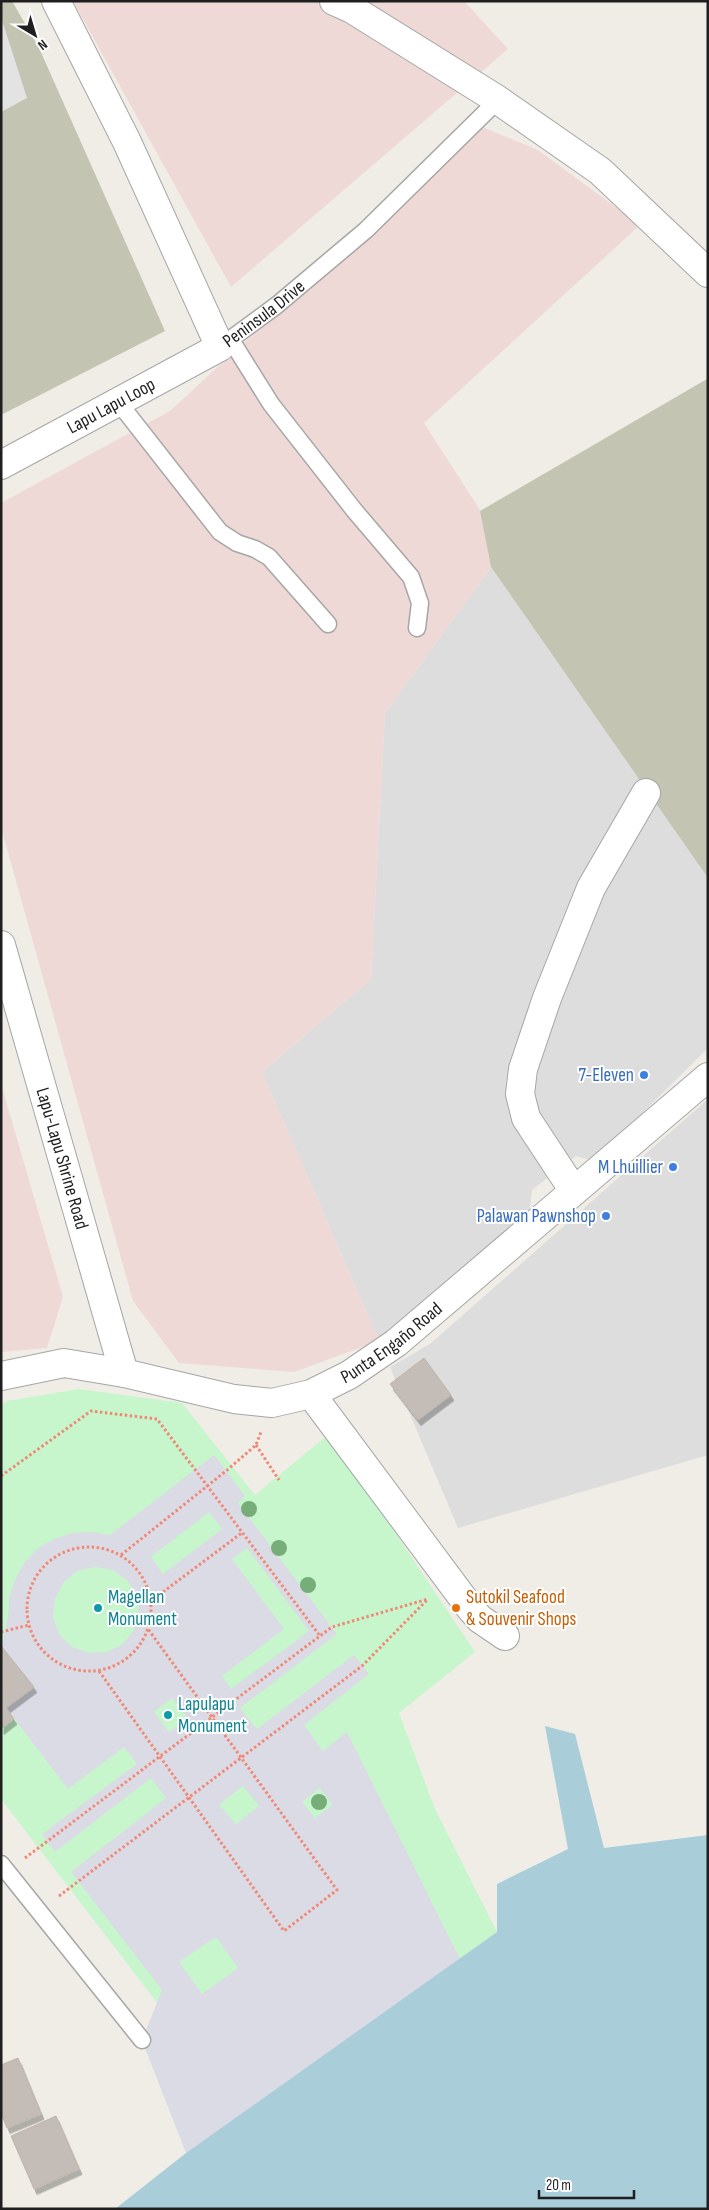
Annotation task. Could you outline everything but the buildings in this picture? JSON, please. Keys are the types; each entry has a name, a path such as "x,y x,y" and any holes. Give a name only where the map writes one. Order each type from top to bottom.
{"street":[{"name":"Peninsula Drive","path":"56,1 226,344"},
{"path":"334,1 352,9 498,100 600,171 708,274"},
{"name":"Lapu Lapu Loop","path":"1,466 226,344"},
{"path":"574,1191 526,1118 520,1094 524,1069 547,998 591,888 646,792"},
{"name":"Lapu-Lapu Shrine Road","path":"1,945 124,1372"},
{"name":"Punta Engaño Road","path":"1,1376 64,1363 124,1372 234,1398 272,1403 311,1394 349,1375 396,1343 708,1077"},
{"path":"311,1394 471,1609 485,1623 505,1636"}],"lane":[{"name":"Peninsula Drive","path":"226,344 366,230 498,100"},
{"path":"226,344 354,510 411,577 420,603 417,628"},
{"path":"119,403 220,532 236,543 255,549 269,557 328,624"},
{"path":"4,1868 142,2040"}],"path":[{"path":"121,1555 208,1487 256,1445 272,1403"},
{"path":"1,1476 90,1411 158,1419 320,1636"},
{"path":"256,1445 279,1480"},
{"path":"151,1601 243,1532"},
{"path":"93,1547 121,1555 135,1567 146,1583 151,1601 148,1629 141,1644 129,1657 99,1671 86,1672 61,1665 40,1648 28,1625 29,1596 34,1582 41,1570 52,1560 71,1550 93,1547"},
{"path":"4,1868 160,1757 332,1626 428,1599 362,1666 40,1911"},
{"path":"1,1632 28,1625"},
{"path":"99,1671 284,1931 337,1890 148,1629"}],"shaded area":[{"path":"1,1 12,1 39,48 165,331 1,415"},
{"path":"73,1 464,1 508,49 231,287"},
{"path":"1,17 27,98 1,112"},
{"path":"475,124 538,150 640,225 424,423 480,510 491,567 385,713 371,979 262,1072 379,1341 294,1372 179,1363 133,1301 1,827 1,503 170,411 366,230"},
{"path":"707,379 708,878 491,567 480,511"},
{"path":"491,567 708,878 708,1048 594,1161 576,1156 532,1190 529,1215 379,1341 262,1072 371,979 385,713"},
{"path":"1,1084 63,1297 47,1348 1,1352"},
{"path":"708,1099 708,1455 458,1528 390,1367 430,1344"},
{"path":"214,1455 245,1496 238,1503 337,1634 240,1708 257,1729 354,1655 369,1674 304,1725 323,1751 347,1732 460,1959 186,2153 142,2040 162,1990 71,1872 166,1798 151,1778 55,1852 42,1834 137,1764 124,1747 68,1789 6,1708 33,1686 2,1647 9,1611 9,1598 15,1580 24,1563 37,1549 54,1539 72,1533 92,1532 110,1535","holes":["209,1512 222,1529 163,1574 151,1557","247,1548 309,1631 231,1689 222,1676 284,1629 232,1559","95,1567 113,1570 127,1580 137,1595 139,1613 134,1630 123,1644 107,1652 89,1653 72,1647 59,1634 53,1617 55,1599 63,1583 77,1571","172,1698 188,1718 169,1732 154,1712","243,1786 259,1806 236,1824 219,1805","320,1788 332,1805 315,1818 302,1802","216,1937 238,1968 202,1994 179,1962"]}],"green space":[{"path":"79,1389 182,1403 255,1495 329,1434 475,1652 399,1713 435,1809 497,1932 186,2153 142,2040 158,2004 1,1799 1,1405 7,1401"}],"water":[{"path":"545,1726 575,1734 604,1848 708,1835 708,2209 115,2209 186,2153 497,1932 497,1884 568,1849"}],"place":[{"name":"7-Eleven","path":"644,1075"},
{"name":"M Lhuillier","path":"673,1167"},
{"name":"Palawan Pawnshop","path":"606,1216"},
{"name":"Magellan Monument","path":"98,1608"},
{"name":"Sutokil Seafood & Souvenir Shops","path":"456,1608"},
{"name":"Lapulapu Monument","path":"168,1715"}]}
